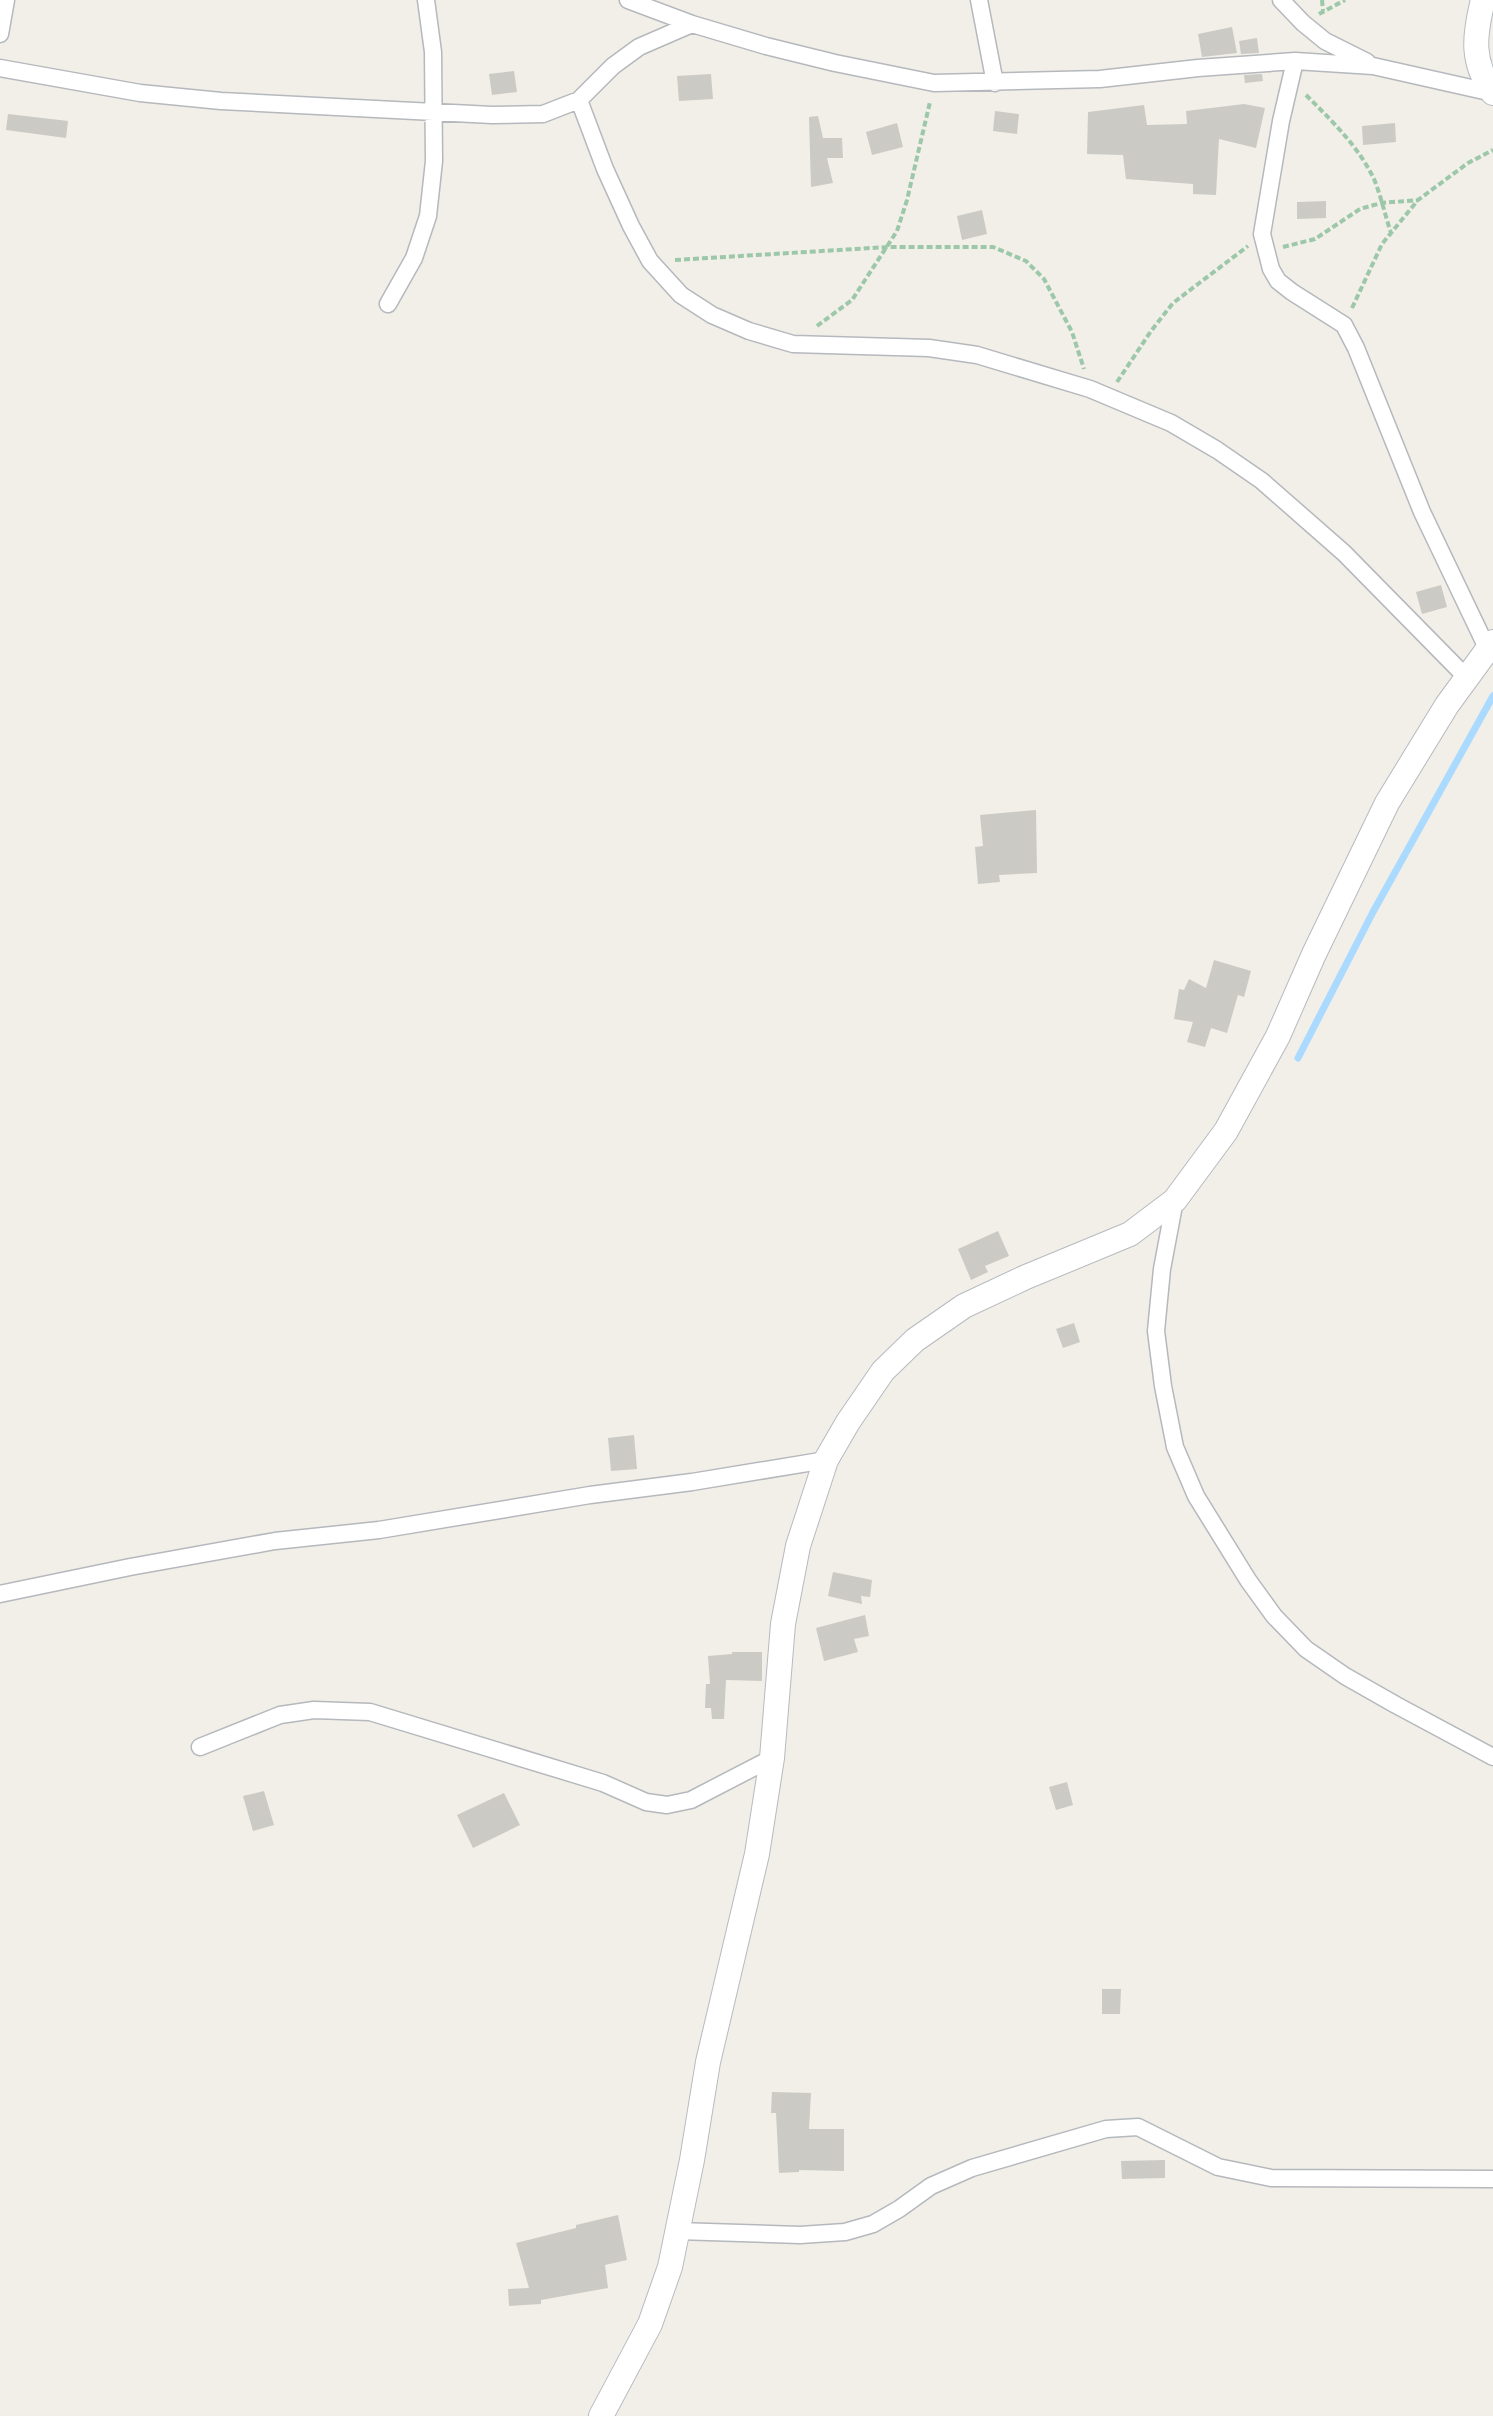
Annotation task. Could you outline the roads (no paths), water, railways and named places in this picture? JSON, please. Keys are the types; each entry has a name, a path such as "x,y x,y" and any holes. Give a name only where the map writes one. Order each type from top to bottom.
{"street":[{"path":"0,34 6,0"},
{"path":"388,304 414,258 428,216 434,161 433,52 426,0"},
{"path":"628,0 692,24 835,63 934,83 1100,79 1198,68 1295,61 1373,66 1493,93"},
{"path":"979,0 995,83"},
{"path":"1281,0 1303,23 1325,41 1373,66"},
{"path":"1483,0 1478,19 1476,54 1481,75 1493,93"},
{"path":"0,68 164,95 221,101 492,115 543,114 579,100 613,66 639,47 692,24"},
{"path":"601,2416 650,2324 670,2267 692,2160 708,2062 757,1854 772,1758 783,1624 798,1546 826,1460 848,1422 883,1371 915,1340 964,1306 1026,1277 1130,1234 1175,1200 1226,1131 1278,1036 1314,954 1387,803 1447,705 1490,645 1422,512 1356,348 1344,325 1292,292 1278,281 1271,269 1262,234 1271,172 1295,61"},
{"path":"579,100 605,169 631,226 650,261 681,295 712,315 749,331 793,344 929,348 977,355 1090,389 1172,423 1262,481 1344,553 1467,678"},
{"path":"1175,1200 1162,1269 1156,1331 1174,1448 1196,1496 1248,1580 1274,1616 1306,1648 1345,1676 1396,1706 1493,1757"},
{"path":"0,1594 130,1567 275,1541 379,1530 590,1495 692,1482 826,1460"},
{"path":"200,1747 280,1715 314,1710 370,1712 603,1783 646,1802 667,1805 692,1800 772,1758"},
{"path":"677,2231 800,2235 845,2232 873,2224 931,2186 972,2168 1106,2129 1138,2127 1218,2167 1271,2178 1493,2178"}],"waterway":[{"path":"1298,1058 1373,912 1493,696"}]}
